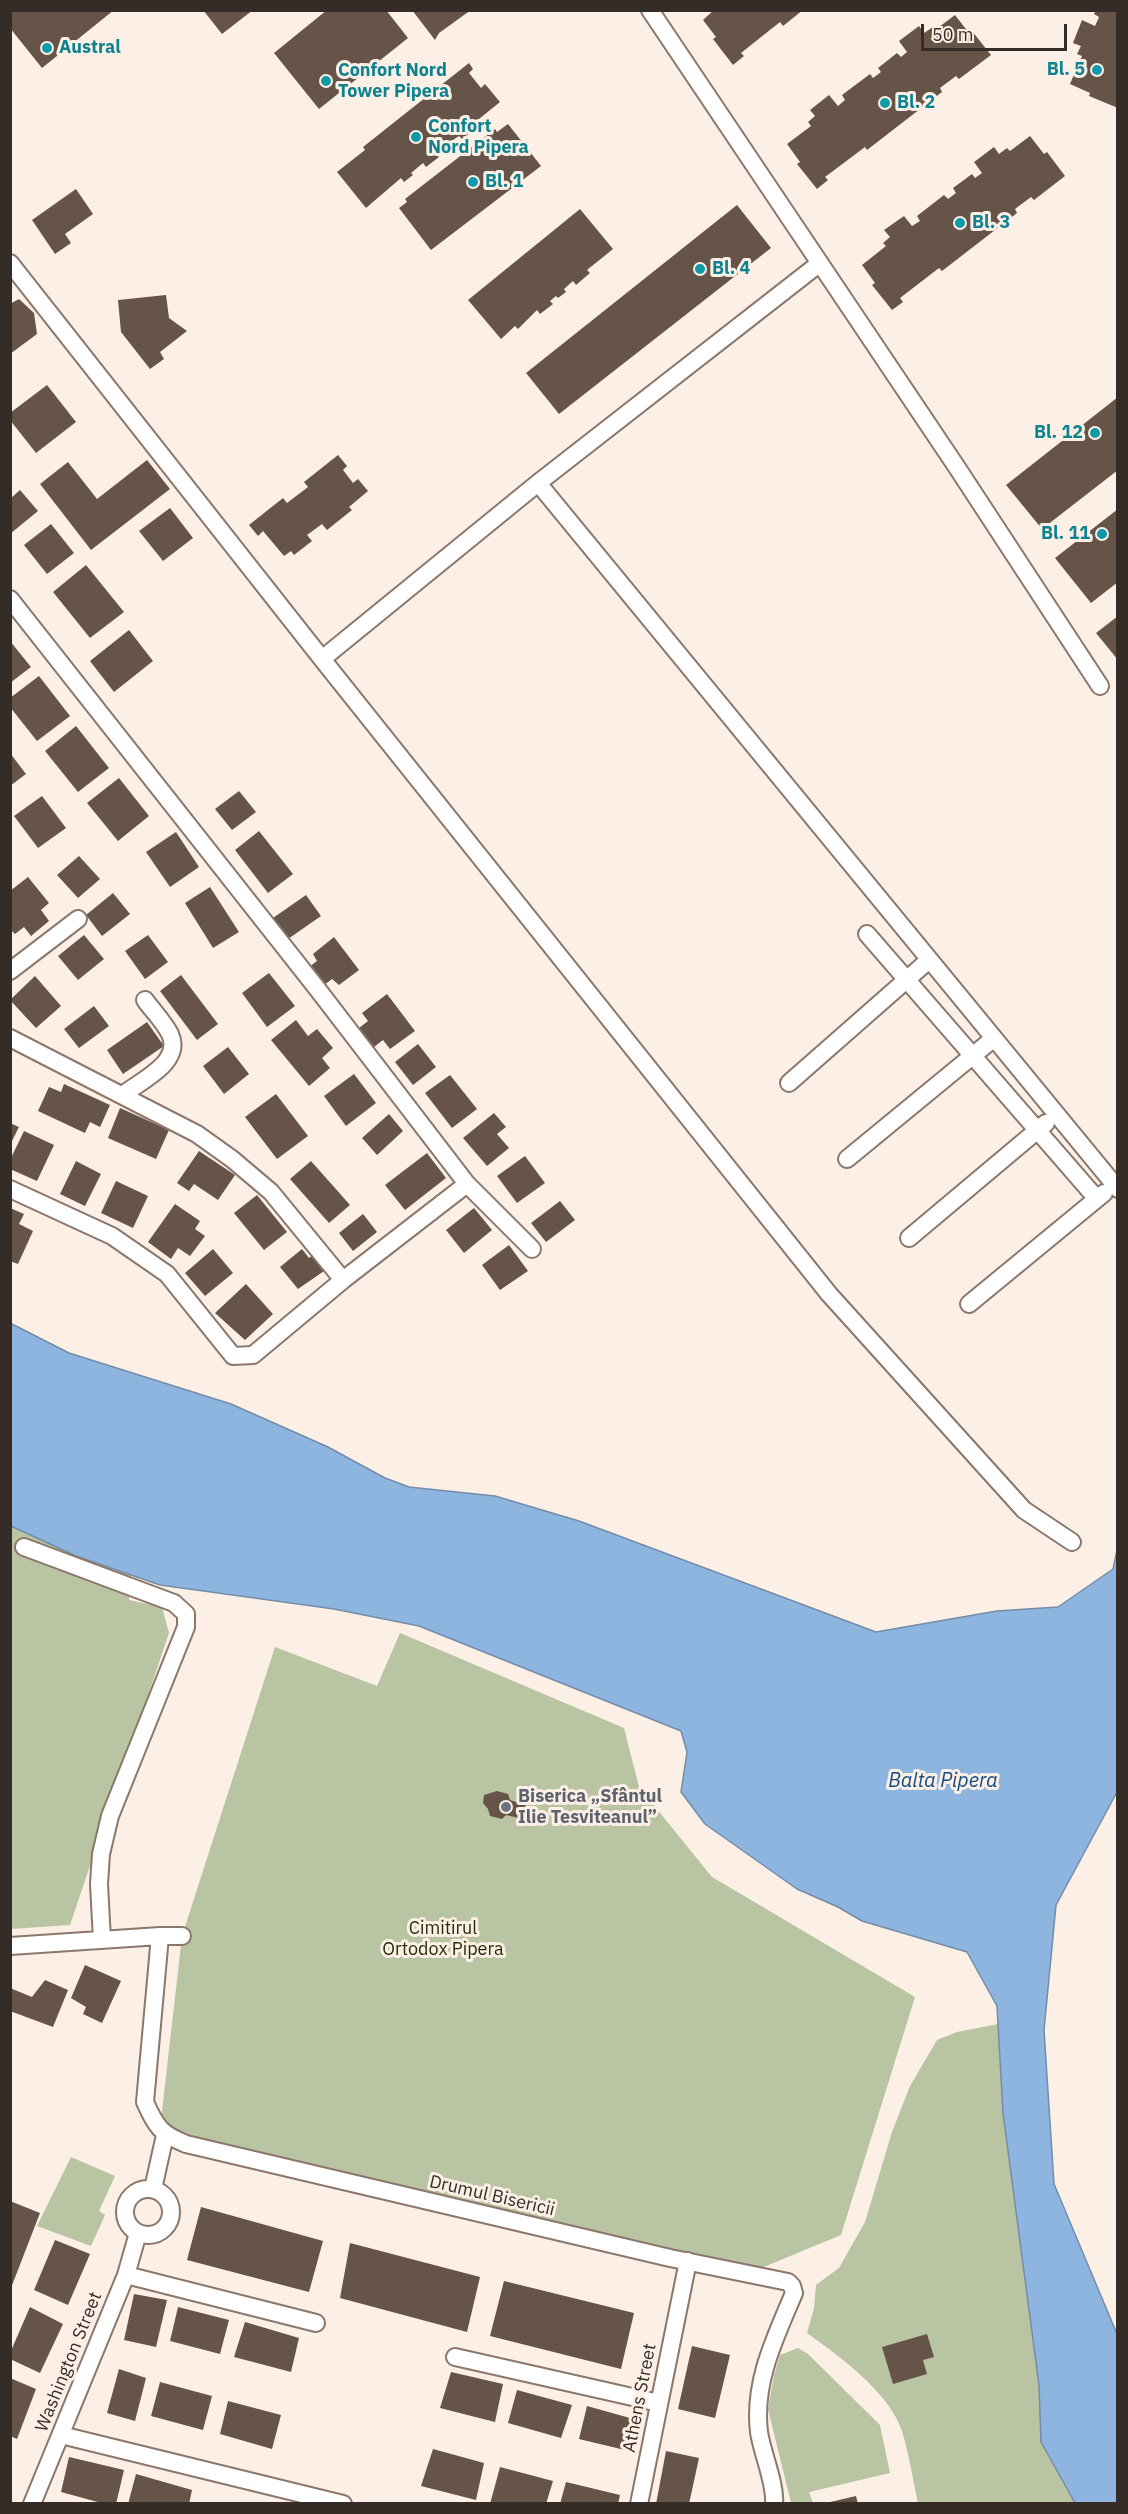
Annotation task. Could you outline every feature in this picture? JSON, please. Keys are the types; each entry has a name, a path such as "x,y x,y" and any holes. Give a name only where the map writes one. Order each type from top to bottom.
{"street":[{"path":"650,10 1100,686"},
{"path":"10,263 322,659 829,1294 1024,1510 1072,1542"},
{"path":"322,659 538,483 820,263"},
{"path":"538,483 1116,1187 1097,1199 969,1304"},
{"path":"10,599 312,982 466,1184 532,1249"},
{"path":"10,971 78,919"},
{"path":"867,934 1097,1199"},
{"path":"789,1083 928,960"},
{"path":"124,1094 170,1060 174,1048 170,1034 145,1000"},
{"path":"10,1038 124,1094 197,1134 232,1159 271,1192 343,1280"},
{"path":"847,1159 993,1039"},
{"path":"909,1238 1056,1115"},
{"path":"10,1188 112,1236 167,1274 233,1356 253,1355 343,1280 466,1184"},
{"path":"24,1547 174,1603 186,1614 186,1627 110,1816 101,1854 99,1884 102,1940"},
{"path":"153,2189 165,2135 153,2121 145,2102 160,1936"},
{"path":"10,1946 182,1936"},
{"name":"Drumul Bisericii","path":"165,2135 186,2144 688,2261 788,2282 794,2294 762,2375 758,2396 759,2434 775,2503"},
{"path":"153,2189 160,2192 170,2202 171,2217 165,2228 158,2233 150,2235 138,2233 128,2224 125,2213 126,2205 129,2198 138,2191 153,2189"},
{"name":"Washington Street","path":"32,2504 126,2275 138,2233"},
{"name":"Athens Street","path":"639,2504 688,2261"},
{"path":"126,2275 316,2323"},
{"path":"456,2357 659,2403"},
{"path":"61,2435 343,2504"}],"green space":[{"path":"11,1526 75,1556 131,1575 129,1600 162,1607 169,1633 70,1925 11,1929"},
{"name":"Cimitirul Ortodox Pipera","path":"400,1633 624,1728 639,1787 712,1877 915,1997 841,2235 754,2271 160,2129 182,1936 275,1647 377,1686"},
{"path":"998,2024 1003,2113 1039,2385 1041,2442 1075,2503 918,2503 902,2431 886,2402 862,2376 807,2333 814,2308 816,2285 839,2268 865,2222 892,2132 910,2086 937,2040 957,2032"},
{"path":"71,2157 115,2176 99,2211 105,2215 91,2246 37,2226"},
{"path":"798,2348 808,2354 880,2425 890,2473 809,2492 813,2503 791,2503 768,2409 780,2355"}],"water":[{"name":"Balta Pipera","path":"10,1323 69,1353 231,1404 328,1447 385,1478 409,1487 495,1496 579,1521 876,1632 997,1611 1058,1607 1113,1569 1117,1550 1117,1792 1056,1905 1044,2030 1054,2184 1117,2334 1117,2503 1075,2503 1041,2442 1039,2385 1003,2113 997,2006 967,1952 862,1921 838,1907 797,1889 705,1824 681,1792 687,1752 681,1731 419,1626 334,1609 160,1585 76,1556 11,1526"}],"building":[{"name":"Austral","path":"10,10 114,10 42,68 10,28"},
{"path":"203,10 253,10 222,34"},
{"name":"Confort Nord Tower Pipera","path":"327,10 386,10 408,38 319,109 274,53"},
{"path":"412,10 471,10 439,33 435,40"},
{"path":"714,10 803,10 783,26 780,22 741,53 744,56 733,65 713,39 716,37 703,20"},
{"name":"Bl. 5","path":"1096,10 1118,10 1118,108 1089,96 1090,93 1070,84 1082,56 1077,54 1081,46 1073,43 1082,20 1095,26 1099,17 1094,14"},
{"name":"Bl. 2","path":"955,15 969,33 972,31 991,55 959,79 956,76 940,88 942,92 867,150 865,147 825,177 828,180 817,189 797,164 800,162 787,144 811,126 808,122 815,116 810,110 829,95 838,106 845,100 842,95 870,74 873,78 881,72 878,68 897,53 901,57 907,52 899,41 919,26 924,33 933,27 935,30"},
{"name":"Confort Nord Pipera","path":"469,63 473,69 469,73 481,88 485,84 500,102 474,123 477,127 462,139 459,136 450,142 453,145 444,152 442,150 436,154 439,157 426,167 423,163 404,182 401,178 366,208 337,172 365,150 363,147"},
{"name":"Bl. 1","path":"508,124 541,166 431,250 399,208 407,202 405,199 495,129 497,132"},
{"name":"Bl. 3","path":"1030,136 1044,154 1047,152 1065,176 1034,200 1031,197 1015,209 1017,213 942,271 939,268 900,298 903,302 892,310 872,285 875,283 862,265 886,246 883,243 890,237 884,230 904,216 912,226 920,221 917,216 944,195 948,199 956,193 953,188 972,174 975,178 982,173 974,162 994,147 999,154 1007,148 1010,151"},
{"path":"76,189 93,214 65,234 71,243 55,254 32,220"},
{"path":"737,205 771,248 559,414 526,373"},
{"path":"580,209 613,249 587,270 590,273 576,285 573,281 564,289 566,292 550,301 553,304 540,314 537,310 518,329 515,326 501,339 468,300"},
{"path":"166,295 169,318 187,331 160,352 164,359 150,369 121,332 118,300"},
{"path":"19,299 34,313 37,334 10,354 10,304"},
{"path":"47,385 76,422 36,453 10,420 10,413"},
{"name":"Bl. 12","path":"1118,397 1118,470 1042,529 1006,485"},
{"path":"338,455 347,466 343,470 353,483 358,479 368,491 349,507 352,510 327,530 322,524 307,535 312,541 294,555 291,551 284,556 263,531 258,536 249,525 283,498 287,503 308,487 304,482"},
{"path":"147,460 170,489 91,550 40,484 68,462 97,499"},
{"path":"20,490 38,511 10,534 10,499"},
{"path":"170,508 193,538 163,561 139,531"},
{"name":"Bl. 11","path":"1118,509 1118,582 1091,603 1055,558"},
{"path":"51,524 74,553 47,574 24,545"},
{"path":"86,565 124,612 90,638 53,592"},
{"path":"1118,616 1118,660 1096,633"},
{"path":"129,630 153,661 114,692 90,661"},
{"path":"10,641 31,667 10,683"},
{"path":"39,676 70,716 37,741 10,707 10,698"},
{"path":"76,726 109,768 78,792 45,751"},
{"path":"10,753 26,774 10,786"},
{"path":"119,778 149,816 118,841 87,803"},
{"path":"239,791 256,812 232,830 215,809"},
{"path":"42,796 66,828 38,848 14,816"},
{"path":"259,831 293,874 268,893 235,850"},
{"path":"176,832 199,867 170,887 146,852"},
{"path":"79,856 100,879 78,898 57,875"},
{"path":"28,877 49,903 41,910 49,921 31,936 24,927 15,934 10,929 10,891"},
{"path":"210,887 239,932 213,948 185,903"},
{"path":"113,893 130,914 102,936 86,915"},
{"path":"306,895 321,916 288,939 273,918"},
{"path":"84,935 104,959 78,980 58,956"},
{"path":"148,935 168,962 145,979 125,951"},
{"path":"334,937 359,970 339,985 332,979 323,986 309,967 317,961 313,954"},
{"path":"269,973 295,1006 267,1027 242,993"},
{"path":"181,975 218,1024 197,1040 160,991"},
{"path":"35,976 61,1006 36,1028 10,1000"},
{"path":"387,994 415,1031 390,1049 383,1040 374,1047 359,1028 368,1021 362,1013"},
{"path":"94,1006 109,1026 79,1048 64,1029"},
{"path":"296,1020 308,1036 317,1029 333,1048 322,1058 330,1068 309,1086 271,1040"},
{"path":"147,1022 164,1046 123,1074 107,1050"},
{"path":"418,1044 436,1067 413,1085 395,1062"},
{"path":"228,1047 249,1074 224,1094 203,1066"},
{"path":"354,1074 376,1103 346,1126 324,1096"},
{"path":"450,1075 477,1109 452,1128 425,1093"},
{"path":"64,1084 110,1105 100,1127 90,1122 85,1133 38,1111 49,1087 61,1092"},
{"path":"276,1094 308,1136 277,1159 245,1117"},
{"path":"120,1108 169,1130 156,1159 108,1138"},
{"path":"494,1113 506,1127 497,1134 509,1148 487,1166 463,1138"},
{"path":"389,1114 403,1131 377,1155 362,1138"},
{"path":"10,1123 19,1127 10,1145"},
{"path":"24,1131 54,1145 37,1181 10,1169 10,1160"},
{"path":"199,1151 235,1175 218,1200 194,1184 189,1191 177,1183"},
{"path":"427,1153 446,1178 405,1210 385,1185"},
{"path":"525,1156 545,1183 517,1203 497,1176"},
{"path":"76,1161 101,1174 85,1206 60,1194"},
{"path":"311,1161 350,1205 329,1223 290,1179"},
{"path":"116,1181 148,1196 133,1228 101,1213"},
{"path":"257,1195 287,1232 264,1250 234,1213"},
{"path":"560,1201 575,1220 546,1242 531,1223"},
{"path":"175,1204 200,1221 195,1229 205,1236 190,1256 178,1248 171,1259 148,1242"},
{"path":"10,1208 24,1214 19,1224 33,1231 18,1264 10,1261"},
{"path":"474,1208 492,1230 464,1253 446,1230"},
{"path":"363,1214 377,1232 353,1251 339,1233"},
{"path":"509,1245 528,1271 500,1290 482,1265"},
{"path":"213,1249 233,1273 205,1296 185,1273"},
{"path":"302,1249 309,1258 315,1253 327,1269 298,1289 280,1267"},
{"path":"246,1284 273,1314 245,1340 215,1313"},
{"name":"Biserica „Sfântul Ilie Tesviteanul”","path":"497,1791 508,1794 510,1800 526,1805 523,1819 506,1815 502,1819 490,1816 483,1803 484,1795"},
{"path":"85,1965 121,1981 102,2023 83,2014 86,2007 71,1998"},
{"path":"45,1980 68,1990 53,2027 10,2011 10,1988 32,1997"},
{"path":"10,2201 40,2213 11,2288 10,2288"},
{"path":"201,2207 323,2241 309,2292 187,2260"},
{"path":"55,2240 90,2254 68,2305 34,2290"},
{"path":"350,2243 480,2277 467,2332 340,2298"},
{"path":"504,2281 634,2313 621,2369 490,2336"},
{"path":"134,2294 167,2300 156,2347 124,2340"},
{"path":"30,2307 63,2324 40,2373 10,2359 10,2353"},
{"path":"178,2307 229,2320 220,2354 170,2341"},
{"path":"245,2322 299,2338 291,2372 234,2357"},
{"path":"927,2334 934,2357 923,2360 927,2374 893,2384 882,2347"},
{"path":"692,2346 730,2355 715,2418 678,2409"},
{"path":"119,2369 146,2378 135,2421 107,2413"},
{"path":"451,2372 503,2384 495,2422 440,2408"},
{"path":"10,2378 36,2389 17,2439 10,2436"},
{"path":"160,2382 212,2396 203,2430 151,2416"},
{"path":"517,2390 572,2405 561,2438 508,2423"},
{"path":"228,2401 281,2415 272,2449 220,2434"},
{"path":"587,2406 637,2420 629,2451 579,2439"},
{"path":"433,2449 484,2463 476,2500 421,2486"},
{"path":"666,2451 699,2458 689,2504 656,2504"},
{"path":"69,2457 124,2470 116,2504 105,2504 61,2492"},
{"path":"500,2467 553,2481 546,2504 490,2504"},
{"path":"136,2474 192,2490 189,2504 128,2504"},
{"path":"566,2482 620,2495 618,2504 560,2504"},
{"path":"856,2496 858,2504 826,2504 826,2503"}],"place":[{"name":"Austral","path":"47,48"},
{"name":"Bl. 5","path":"1097,70"},
{"name":"Confort Nord Tower Pipera","path":"326,81"},
{"name":"Bl. 2","path":"885,103"},
{"name":"Confort Nord Pipera","path":"416,137"},
{"name":"Bl. 1","path":"473,182"},
{"name":"Bl. 3","path":"960,223"},
{"name":"Bl. 4","path":"700,269"},
{"name":"Bl. 12","path":"1095,433"},
{"name":"Bl. 11","path":"1102,534"},
{"name":"Biserica „Sfântul Ilie Tesviteanul”","path":"506,1807"}]}
